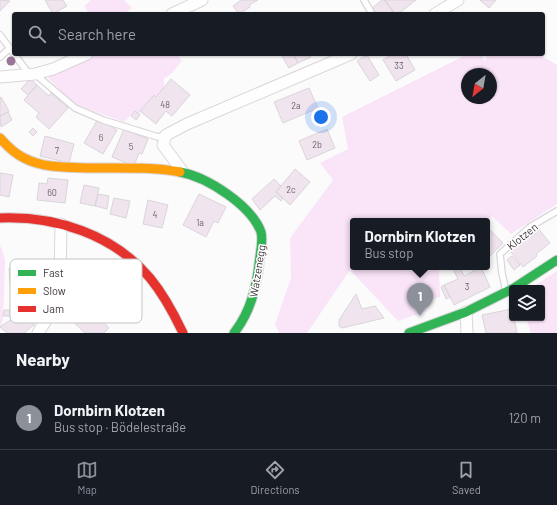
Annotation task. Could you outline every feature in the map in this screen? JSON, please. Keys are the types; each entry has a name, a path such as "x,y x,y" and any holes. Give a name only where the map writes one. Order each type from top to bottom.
{"street":[{"path":"176,12 202,0"},
{"path":"438,12 458,0"},
{"path":"0,77 32,74 53,69 82,56"},
{"path":"183,172 163,145 166,135 187,124 346,56"},
{"name":"Watzenegg","path":"0,138 13,151 35,162 66,168 104,168 183,172 214,185 244,209 257,225 261,233 262,242 259,267 251,303 241,324 234,333"},
{"path":"1,218 26,217 80,229 104,240 130,259"},
{"path":"60,259 61,224"},
{"path":"519,285 557,260"},
{"path":"142,270 160,291 174,313 182,333"},
{"path":"409,333 466,312 509,291"},
{"path":"466,312 467,333"},
{"path":"38,333 44,323"}],"lane":[{"path":"364,0 371,12"},
{"path":"0,35 12,51"},
{"path":"0,57 10,48"},
{"path":"16,56 32,74 74,108 103,120 158,137 166,135"},
{"name":"Klotzen","path":"509,286 502,273 500,254 530,227 557,211"}],"shaded area":[{"path":"91,0 124,0 132,8 127,12 88,12 84,6"},
{"path":"95,56 178,56 182,61 170,75 164,78 164,88 156,97 154,95 140,111 140,115 135,111 124,122 77,105 48,78 50,74 67,69"},
{"path":"464,56 481,56 485,61 487,56 541,56 557,65 557,204 511,234 492,216 490,218 350,218 350,270 307,333 279,333 275,324 291,278 290,238 333,180 320,163 348,149 342,117"},
{"path":"0,245 5,259 3,319 0,328"},
{"path":"350,270 440,270 440,297 425,301 426,311 398,321"},
{"path":"557,271 557,333 531,333 527,321 545,321 545,285 536,285"}],"building":[{"path":"0,0 10,1 0,11"},
{"path":"45,0 63,0 67,6 56,12 52,12"},
{"path":"241,0 258,0 249,5 250,7 242,12 238,12 233,6"},
{"path":"382,0 385,0 393,11 375,12 372,8"},
{"path":"384,0 416,0 401,12 393,12"},
{"path":"480,0 496,0 489,8"},
{"path":"282,56 294,56 298,63 289,68"},
{"path":"294,56 311,57 298,63"},
{"path":"368,56 379,75 370,81 357,61"},
{"path":"389,56 407,56 415,70 396,81 383,60"},
{"path":"30,79 37,85 28,95 21,89"},
{"path":"171,79 190,95 172,116 166,111 156,124 140,111 154,95 156,97"},
{"path":"37,85 49,96 51,93 68,108 49,129 36,117 39,113 24,100"},
{"path":"309,88 318,108 283,123 274,102"},
{"path":"1,97 9,111 0,116 0,98"},
{"path":"135,111 140,115 136,120 131,116"},
{"path":"8,112 12,120 1,127 0,116"},
{"path":"98,119 117,130 103,154 84,143"},
{"path":"33,128 37,132 33,136 29,132"},
{"path":"124,129 148,139 142,154 139,153 134,166 112,157"},
{"path":"327,129 335,148 307,160 299,141"},
{"path":"45,136 74,144 69,163 40,156"},
{"path":"295,169 310,182 290,205 276,192"},
{"path":"0,173 13,175 9,197 0,195"},
{"path":"48,178 68,180 65,203 37,200 39,183 47,184"},
{"path":"274,179 281,186 276,192 283,198 281,201 275,196 260,210 252,199"},
{"path":"84,185 99,188 95,206 80,203"},
{"path":"98,194 109,196 107,209 95,206"},
{"path":"199,194 226,207 218,223 214,221 206,237 183,225"},
{"path":"114,198 130,201 126,218 110,214"},
{"path":"148,200 168,205 162,228 143,224"},
{"path":"537,227 550,243 523,267 511,252 515,248 514,247 524,239 523,238"},
{"path":"490,230 503,243 490,256"},
{"path":"512,256 520,265 514,270 507,260"},
{"path":"454,270 461,270 464,276 475,270 482,270 490,287 454,305 444,285 458,279"},
{"path":"444,285 450,297 446,299 441,287"},
{"path":"356,294 362,309 375,306 384,318 342,328 339,326 339,320"},
{"path":"4,310 10,310 10,316 3,316"},
{"path":"509,310 509,321 515,321 517,333 486,333 482,315"},
{"path":"10,320 10,323 34,323 34,326 32,326 25,333 7,333 0,327"},
{"path":"74,323 104,323 109,328 104,333 85,333"}],"traffic: fast":[{"path":"180,172 191,175 215,186 238,202 256,222 261,232 261,247 253,296 245,315 234,333"},
{"path":"519,285 557,260"},
{"path":"409,333 466,312 509,290"}],"traffic: slow":[{"path":"0,138 20,156 32,162 49,166 75,168 148,169 180,172"}],"traffic: jam":[{"path":"0,218 42,220 82,231 101,239 130,259"},
{"path":"142,270 160,291 183,333"}],"place":[{"name":"Dornbirn Klotzen","path":"420,316"}]}
